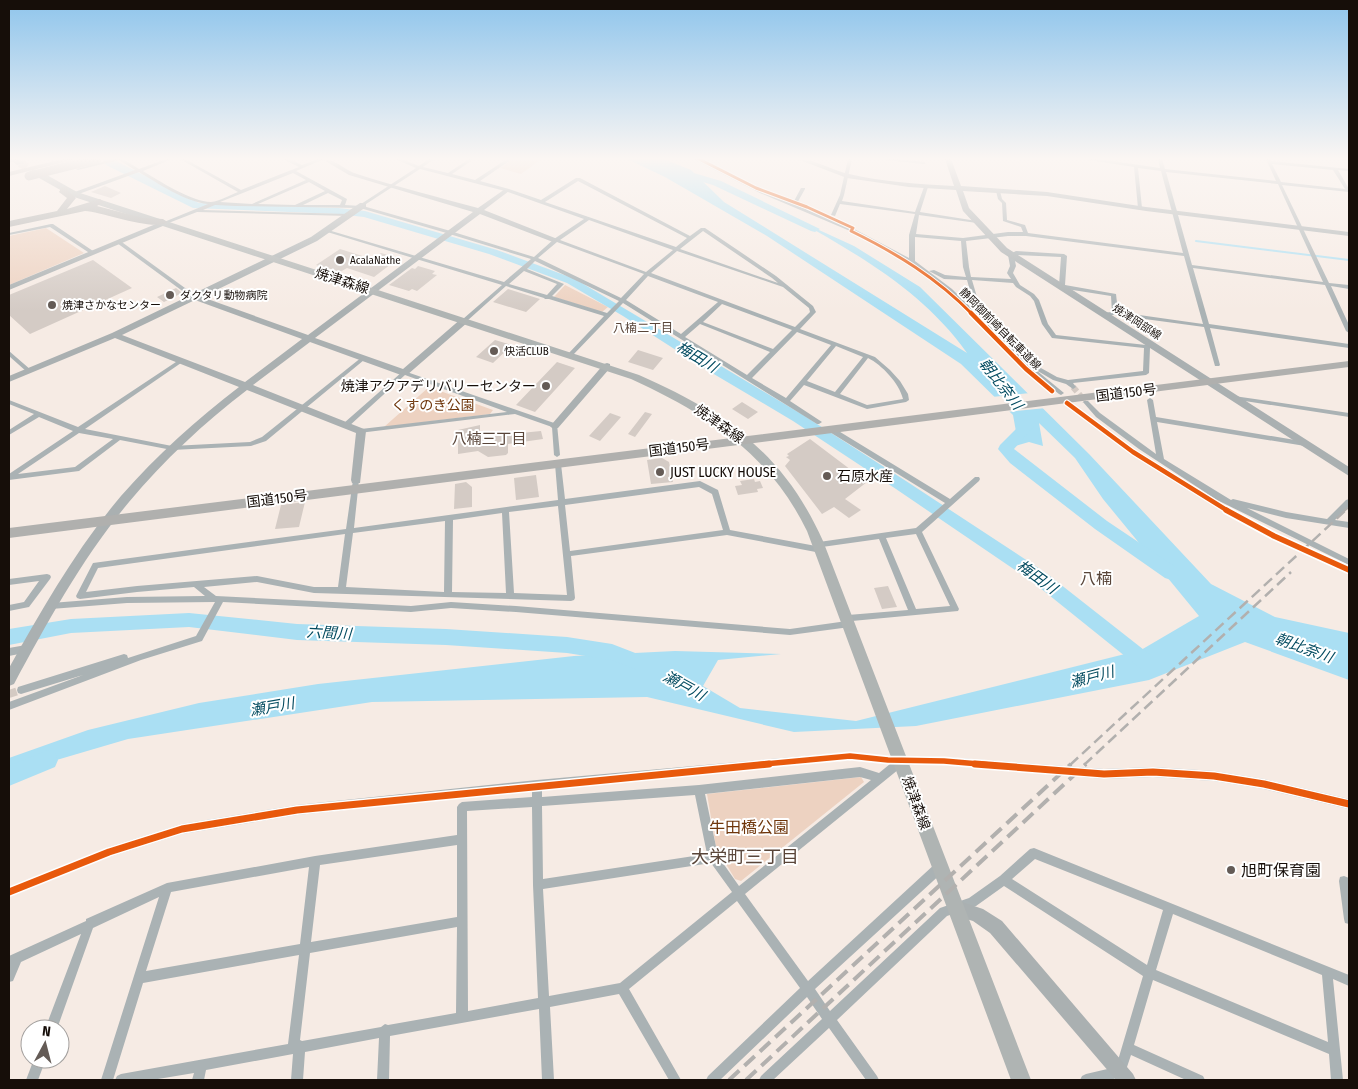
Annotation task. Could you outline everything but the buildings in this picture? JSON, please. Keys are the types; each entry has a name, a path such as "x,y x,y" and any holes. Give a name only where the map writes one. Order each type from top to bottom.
{"highway":[{"path":"9,222 61,210"},
{"path":"9,222 75,210"},
{"path":"101,210 143,221 165,223"},
{"name":"国道150号","path":"9,532 111,515 939,412 1200,376 1349,358"},
{"name":"国道150号","path":"1057,396 1210,383 1349,364"},
{"name":"国道150号","path":"9,523 111,515"}],"main road":[{"name":"焼津森線","path":"124,210 607,366 676,396 760,454 787,486 820,548 1021,1080"}],"street":[{"path":"9,288 197,210 350,215"},
{"path":"9,379 115,335 274,259 326,231 357,210"},
{"path":"370,210 534,260 621,301 786,402 815,427 950,502"},
{"path":"475,210 867,356 876,360 898,383 906,396 906,400 867,407 803,382"},
{"path":"562,210 784,287"},
{"path":"637,210 690,238"},
{"path":"805,210 868,237 921,268 958,296 1057,396"},
{"path":"833,215 835,210"},
{"path":"889,210 977,222"},
{"path":"912,262 912,235 917,210"},
{"name":"焼津岡部線","path":"967,210 990,237 1011,255 1061,286 1149,346 1200,376 1349,471"},
{"path":"1004,210 1005,221 1023,226 1026,234"},
{"path":"1153,210 1349,234"},
{"path":"1174,210 1217,365"},
{"path":"1292,210 1349,330"},
{"path":"9,680 79,559 111,515 172,448 245,387 479,211"},
{"path":"346,425 556,240 587,219"},
{"path":"9,234 51,225 93,253"},
{"path":"570,354 647,274 690,238 704,229 774,277 811,307 813,312 748,378"},
{"path":"326,231 547,298 609,314"},
{"path":"912,235 963,240 1026,234 1187,255"},
{"path":"963,240 968,278 976,304"},
{"path":"119,242 194,297 307,340 555,426"},
{"path":"1015,355 1055,379 1070,385 1146,374 1149,346 1054,337 1045,324 1037,301 1014,281 1010,273 1013,266 1011,255 1016,253 1064,256 1061,286 1114,294 1115,312"},
{"path":"1190,266 1349,287"},
{"path":"921,268 929,269 942,276 1014,281"},
{"path":"524,269 561,284 547,298"},
{"path":"681,337 721,302"},
{"path":"1103,314 1115,312 1349,346"},
{"path":"699,322 774,351"},
{"path":"115,335 179,362 361,431 515,413"},
{"path":"786,402 836,344"},
{"path":"9,352 28,371"},
{"path":"836,395 867,356"},
{"path":"9,402 78,430 172,448 256,443 362,359"},
{"path":"9,478 179,362"},
{"path":"607,366 555,426 557,459 562,504 571,598 314,590 263,579 138,588 80,596 96,565 562,504 700,484 715,492 727,532"},
{"path":"1232,397 1349,415"},
{"path":"1150,400 1161,460"},
{"path":"1086,402 1113,427 1220,498 1349,562"},
{"path":"9,433 39,414"},
{"path":"1154,420 1305,444"},
{"path":"342,590 361,431"},
{"path":"9,478 77,469 119,438"},
{"path":"567,554 727,532 820,548 882,538 918,531 977,479"},
{"path":"1220,498 1270,512 1349,525"},
{"path":"1329,522 1349,502"},
{"path":"505,511 510,596"},
{"path":"448,595 449,519"},
{"path":"50,607 127,600 218,600 411,609 451,605 790,632 851,626 913,612 955,609 918,531"},
{"path":"882,538 913,612"},
{"path":"9,582 47,577 26,605 9,608"},
{"path":"197,585 218,600"},
{"path":"9,706 140,657 199,639 218,600"},
{"path":"9,652 27,647"},
{"path":"21,690 119,659 140,657"},
{"path":"121,1080 542,1001 622,988 879,778 899,755"},
{"path":"9,892 109,852 182,829 297,810 537,785 850,756 899,755 944,761 1104,774 1153,772 1214,776 1264,784 1349,804"},
{"path":"462,1016 462,807 698,790 860,772 879,778"},
{"path":"537,785 542,1001 548,1080"},
{"path":"698,790 713,858 873,1080"},
{"path":"9,978 13,960 167,888 315,861 462,839"},
{"path":"765,1080 944,912 972,902 1004,880 1034,853 1349,980"},
{"path":"538,885 713,858"},
{"path":"298,1080 297,1047 315,861"},
{"path":"712,1080 808,988 940,867"},
{"path":"1004,880 1149,973 1334,1050"},
{"path":"1349,883 1344,881 1349,919"},
{"path":"107,1080 167,888"},
{"path":"956,908 977,915 996,927 1124,1076"},
{"path":"1124,1076 1128,1048 1169,909"},
{"path":"140,978 462,921"},
{"path":"55,1019 90,923"},
{"path":"1327,971 1337,1080"},
{"path":"622,988 675,1080"},
{"path":"383,1080 386,1030"},
{"path":"1128,1048 1199,1080"},
{"path":"198,1080 201,1064"},
{"path":"1086,1080 1124,1076"}],"green space":[{"path":"46,228 84,253 9,285 9,236"},
{"path":"565,285 608,307 602,312 554,297"},
{"name":"くすのき公園","path":"429,387 493,410 490,414 384,427"},
{"name":"牛田橋公園","path":"861,777 864,782 741,881 735,879 716,847 707,794"}],"water":[{"path":"722,210 737,210 967,353 950,331 911,293 866,261 795,219 854,246 920,287 1089,454 1211,584 1275,617 1349,633 1349,680 1245,642 1149,680 916,726 794,732 647,697 372,702 128,739 9,774 9,758 88,730 199,703 318,684 574,656 675,651 781,654 718,660 703,686 740,708 856,721 1141,650 1199,616 1103,499 1075,458 1039,423 1043,446 1029,442 1005,449 1017,437 1013,415 961,364 767,236"}],"pier":[{"path":"1030,393 1046,408 1007,412 992,397"}],"waterway":[{"name":"梅田川","path":"305,210 365,214 493,252 571,281 627,313 712,367 798,418 901,485 1040,578 1147,663"},
{"name":"朝比奈川","path":"774,210 815,229"},
{"path":"1196,241 1349,260"},
{"name":"朝比奈川","path":"1029,424 1005,449 1015,459 1101,525 1171,573"},
{"name":"六間川","path":"9,637 71,626 189,620 297,632 446,637 567,645 612,652 637,662"},
{"name":"瀬戸川","path":"9,776 48,760"}],"tunnel":[{"path":"1073,387 1085,401"},
{"path":"9,694 21,690"}],"railway":[{"path":"1344,511 1349,507"},
{"path":"1070,765 1346,510"},
{"path":"1084,765 1291,572"},
{"path":"729,1080 1071,764"},
{"path":"746,1080 1086,764"}],"cycle path":[{"name":"静岡御前崎自転車道線","path":"813,210 853,228 851,231 892,252 931,277 955,297 1014,357 1052,391"},
{"path":"1067,403 1133,452 1202,497 1274,536 1349,570"},
{"path":"9,892 109,852 182,829 297,810 537,785 850,756 888,760 944,761 1104,774 1153,772 1214,776 1264,784 1349,804"}],"place":[{"name":"AcalaNathe","path":"340,260"},
{"name":"ダクタリ動物病院","path":"170,295"},
{"name":"焼津さかなセンター","path":"52,305"},
{"name":"快活CLUB","path":"494,351"},
{"name":"焼津アクアデリバリーセンター","path":"546,386"},
{"name":"JUST LUCKY HOUSE","path":"660,472"},
{"name":"石原水産","path":"827,476"},
{"name":"旭町保育園","path":"1231,870"}],"district":[{"name":"八楠二丁目","path":"643,328"},
{"name":"八楠三丁目","path":"489,439"},
{"name":"八楠","path":"1096,578"},
{"name":"大栄町三丁目","path":"745,857"}]}
